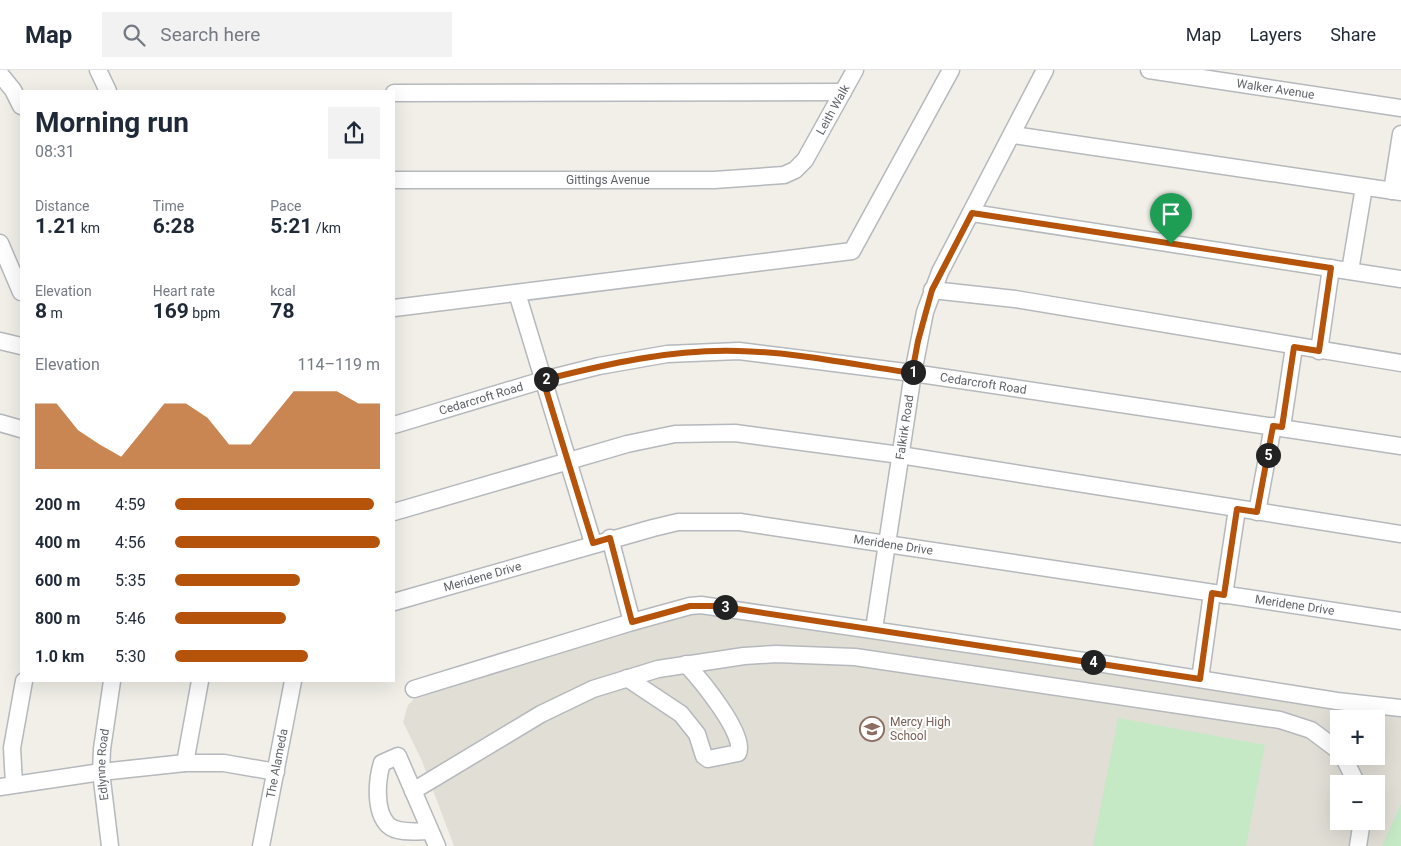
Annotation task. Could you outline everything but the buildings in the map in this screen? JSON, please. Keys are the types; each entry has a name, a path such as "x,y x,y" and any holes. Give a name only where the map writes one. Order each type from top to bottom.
{"street":[{"path":"98,70 108,90"},
{"name":"Leith Walk","path":"810,150 855,70"},
{"path":"395,308 852,251 952,70"},
{"name":"Falkirk Road","path":"874,629 912,373 918,341 932,290 1045,70"},
{"name":"Walker Avenue","path":"1149,70 1401,108"},
{"path":"0,74 13,90 20,104"},
{"path":"395,93 843,92"},
{"path":"1012,135 1396,192 1401,134"},
{"name":"Gittings Avenue","path":"395,180 750,179 784,175 801,165 810,150"},
{"path":"1350,271 1364,187"},
{"path":"972,213 1401,279"},
{"path":"0,243 5,264 20,290"},
{"path":"1319,351 1331,268"},
{"path":"932,290 1015,299 1294,347 1401,363"},
{"path":"516,293 593,543"},
{"path":"0,341 20,346"},
{"path":"1257,512 1294,347"},
{"name":"Cedarcroft Road","path":"395,425 543,380 599,366 667,354 730,351 770,353 912,373 1401,446"},
{"path":"0,423 20,429"},
{"path":"395,512 627,444 693,432 772,436 1401,534"},
{"path":"1200,679 1237,509"},
{"name":"Meridene Drive","path":"395,602 610,538 678,522 712,521 740,522 887,543 1401,621"},
{"path":"610,538 632,622"},
{"path":"414,690 632,622 690,606 701,605 874,629 1327,699 1401,708"},
{"path":"413,792 541,714 593,690 658,669 776,654 855,657 1280,720 1311,730 1330,744"},
{"path":"627,678 681,714 696,734 704,756 708,759 717,759 738,753 740,746 725,713 708,689 686,664"},
{"path":"24,682 7,786 101,772 185,763 224,763 276,772"},
{"name":"Edlynne Road","path":"110,846 101,772 105,722 112,682"},
{"path":"185,763 200,682"},
{"name":"The Alameda","path":"261,846 293,682"},
{"path":"398,756 433,839 399,830 388,825 381,813 378,790 382,763 387,759 398,756"},
{"path":"1358,846 1361,830"}],"shaded area":[{"name":"Mercy High School","path":"700,610 1368,710 1330,710 1330,765 1385,765 1385,713 1401,715 1401,846 454,846 422,761 403,722 408,705 418,695"}],"green space":[{"path":"1118,718 1265,745 1246,846 1093,846"},
{"path":"1401,804 1401,846 1382,846"}],"place":[{"name":"Mercy High School","path":"872,729"}],"route":[{"path":"972,213 1171,244 1331,268 1319,351 1294,347 1282,427 1273,426 1257,512 1237,509 1224,595 1212,593 1200,679 718,606 690,606 632,622 610,538 593,543 543,380 599,366 667,354 738,351 770,353 912,373 918,341 932,290 972,213"}]}
